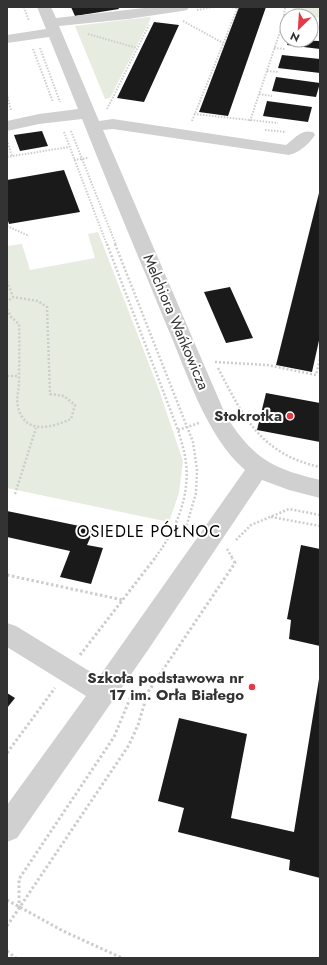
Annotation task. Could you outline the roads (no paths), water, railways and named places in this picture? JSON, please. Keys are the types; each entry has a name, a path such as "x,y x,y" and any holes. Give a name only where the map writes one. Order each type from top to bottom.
{"street":[{"path":"7,39 30,36 53,21 126,11 182,7"},
{"name":"Melchiora Wańkowicza","path":"53,21 91,120 217,419 235,446 258,468 291,482 320,489"},
{"path":"7,126 62,116 289,150 307,135"},
{"path":"7,828 103,693 258,468"},
{"path":"7,634 103,693"}],"place":[{"name":"Stokrotka","path":"290,416"},
{"name":"Szkoła podstawowa nr 17 im. Orła Białego","path":"252,687"}],"district":[{"name":"OSIEDLE PÓŁNOC","path":"149,531"}]}
